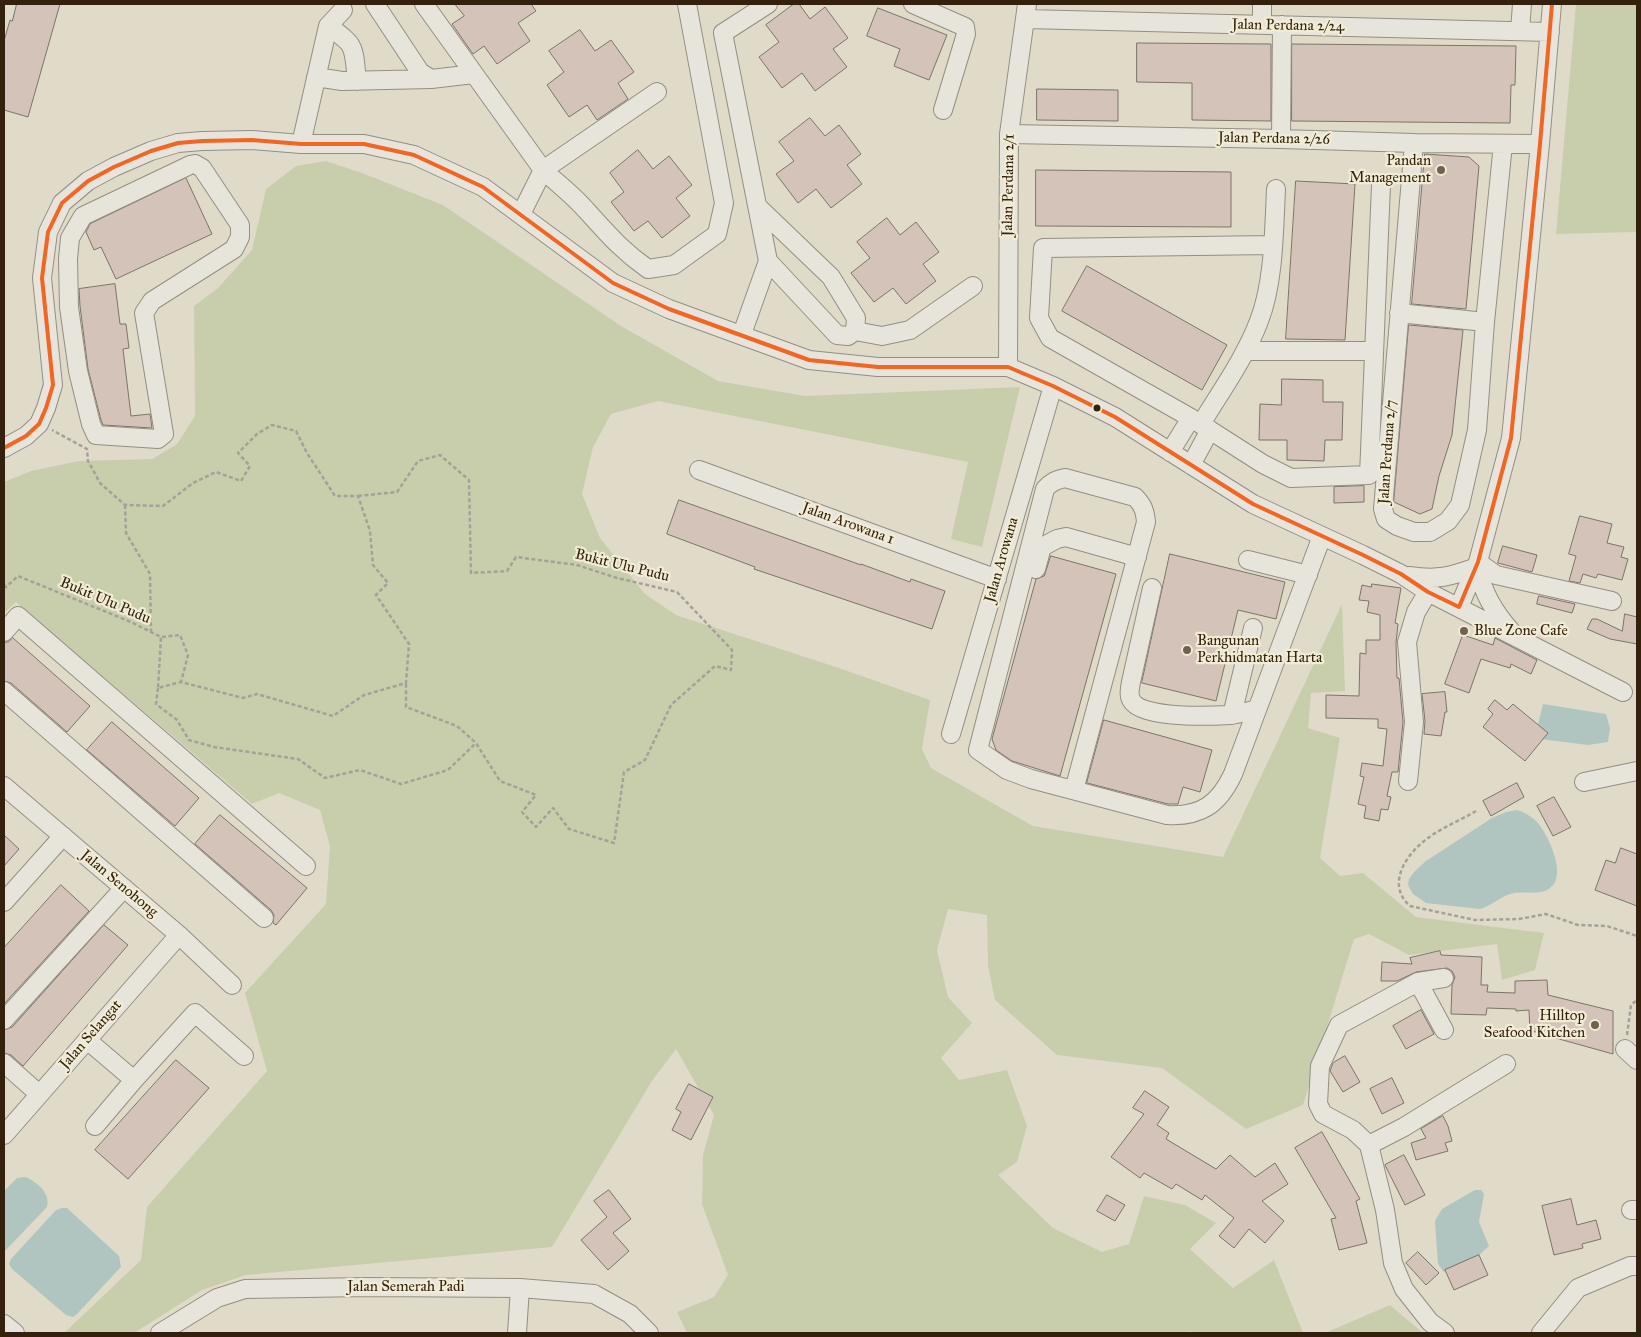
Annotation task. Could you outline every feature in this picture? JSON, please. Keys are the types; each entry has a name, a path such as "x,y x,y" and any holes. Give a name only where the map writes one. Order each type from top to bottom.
{"street":[{"path":"374,4 420,72 431,79"},
{"path":"424,4 543,170 585,208 623,250 648,269 674,265 717,234 724,203 687,4"},
{"path":"742,334 768,261 723,33 768,4"},
{"path":"913,4 965,27 966,34 943,110"},
{"path":"1262,4 1262,25"},
{"path":"1520,31 1522,4"},
{"path":"1459,607 1478,564 1511,438 1552,4"},
{"path":"301,144 328,26 343,10"},
{"name":"Jalan Perdana 2/24","path":"1026,11 1282,26 1550,32"},
{"name":"Jalan Perdana 2/1","path":"1008,367 1009,134 1026,11"},
{"path":"328,26 347,39 354,48 357,81"},
{"path":"1281,139 1282,26"},
{"path":"316,77 357,81 431,79 474,74"},
{"path":"520,214 543,170 657,92"},
{"name":"Jalan Perdana 2/26","path":"1009,134 1281,139 1414,144 1540,144"},
{"path":"4,448 26,436 39,424 46,408 53,385 42,278 44,252 48,232 62,203 88,181 150,151 202,140 252,140 301,144 364,144 414,155 483,187 613,283 669,309 809,360 878,367 1008,367 1053,386 1115,417 1253,504 1401,574 1428,592 1623,692"},
{"name":"Jalan Perdana 2/7","path":"1414,144 1382,509 1386,519 1397,526 1414,532 1430,532 1448,521 1460,505 1477,430 1485,322 1503,144"},
{"path":"195,164 202,168 240,225 240,238 234,249 152,302 144,313 164,434 158,439 96,435 91,424 78,371 70,307 68,259 70,238 83,216 195,164"},
{"path":"1273,245 1043,248 1039,318 1050,338 1201,424 1263,464 1291,478 1369,475 1381,185"},
{"path":"1190,465 1201,424 1245,351 1260,320 1267,292 1273,245 1276,189"},
{"path":"62,203 83,216"},
{"path":"757,206 830,277 856,318 855,332"},
{"path":"768,261 837,335 848,336 855,332 882,336 910,330 973,286"},
{"path":"1399,313 1485,322"},
{"path":"1245,351 1374,351"},
{"name":"Jalan Arowana","path":"951,734 1053,386"},
{"path":"1170,452 1201,424"},
{"name":"Jalan Arowana 1","path":"699,470 997,579"},
{"path":"1074,790 1137,557 1146,522 1146,513 1142,504 1135,497 1065,478 1056,480 1045,489 978,750 1007,770 1031,779 1167,815 1180,816 1199,811 1218,800 1227,788 1322,536"},
{"path":"998,672 1014,649 1042,547 1057,538 1066,537 1137,557"},
{"path":"1248,560 1308,575"},
{"path":"1401,574 1429,579 1454,576 1478,564"},
{"path":"1478,564 1496,575 1612,602"},
{"path":"1478,564 1482,586 1491,604 1515,636"},
{"path":"1152,588 1131,682 1130,694 1132,702 1138,707 1151,711 1182,716 1232,715 1257,709"},
{"path":"1408,781 1414,722 1407,642 1416,612 1428,592"},
{"path":"4,632 18,616 306,866"},
{"path":"1232,715 1253,628"},
{"path":"4,691 264,918"},
{"path":"1584,782 1637,771"},
{"name":"Jalan Senohong","path":"6,793 63,836 179,935 232,985"},
{"path":"4,902 63,836"},
{"path":"4,1020 124,888"},
{"name":"Jalan Selangat","path":"4,1135 179,935"},
{"path":"1444,978 1418,982 1339,1025 1320,1066 1318,1104 1323,1114 1353,1130 1369,1145 1385,1210 1393,1263 1404,1289 1430,1322 1446,1333"},
{"path":"1418,982 1444,1030"},
{"path":"95,1126 194,1013 244,1056"},
{"path":"87,1040 134,1080"},
{"path":"4,1063 39,1094"},
{"path":"1369,1145 1404,1127 1506,1064"},
{"path":"1542,1333 1578,1288 1630,1266 1637,1266"},
{"name":"Jalan Semerah Padi","path":"160,1333 217,1298 245,1289 366,1287 520,1288 594,1294 630,1314 649,1333"},
{"path":"517,1333 520,1288"},
{"path":"4,1324 15,1333"}],"path":[{"path":"39,424 87,448 88,461 100,483 125,505 126,533 150,574 151,632"},
{"name":"Bukit Ulu Pudu","path":"125,505 163,506 192,483 216,472 241,481 250,466 238,452 257,434 272,425 296,431 307,453 335,496 397,492 418,461 440,455 469,480 471,573 507,571 516,557 577,565 617,578 677,592 732,650 731,670 715,666 671,705 645,760 624,772 614,843 569,829 553,808 536,827 522,812 536,795 500,781 476,743 457,726 406,707 409,644 376,595 388,583 373,565 370,531 358,496"},
{"name":"Bukit Ulu Pudu","path":"4,586 6,587 18,576 161,637 156,704 177,720 189,740 298,760 325,778 360,770 401,784 448,770 476,743"},
{"path":"161,637 180,634 188,655 181,682"},
{"path":"158,688 181,682 243,698 257,694 333,716 364,695 406,683"},
{"path":"1476,811 1429,837 1404,863 1399,878 1399,888 1404,900 1410,906 1475,920 1519,919 1546,914 1578,925 1607,926 1637,936"},
{"path":"1631,1055 1631,1005 1637,1000"}],"green space":[{"path":"1576,4 1637,4 1637,232 1556,234"},
{"path":"326,161 443,205 621,326 718,381 805,396 1020,387 982,547 951,539 968,462 658,401 611,414 593,447 582,494 600,538 645,594 676,615 930,700 922,749 931,768 1033,826 1223,857 1342,604 1345,691 1311,693 1308,728 1340,738 1320,858 1340,876 1363,873 1416,917 1544,933 1535,970 1502,980 1497,944 1409,955 1369,934 1354,939 1303,1105 1246,1129 1162,1068 1057,1055 995,1000 988,966 987,915 948,909 937,950 948,997 972,1023 941,1058 959,1080 1007,1070 1027,1126 1017,1162 998,1175 1053,1228 1102,1252 1129,1244 1144,1196 1185,1205 1216,1223 1190,1249 1233,1288 1274,1260 1303,1333 1195,1333 1189,1331 1186,1333 687,1333 677,1312 714,1297 728,1275 702,1204 703,1155 714,1115 676,1049 652,1081 552,1247 246,1275 202,1290 134,1333 64,1333 141,1260 147,1207 267,1071 245,993 326,904 330,846 320,810 279,793 252,804 16,602 4,613 4,482 31,471 79,461 152,459 177,444 195,416 194,306 218,288 252,250 266,189 296,166"},
{"path":"1390,1305 1423,1333 1325,1333"}],"water":[{"path":"1543,704 1606,714 1610,728 1608,742 1588,745 1540,739 1537,729"},
{"path":"1517,810 1527,814 1536,821 1550,844 1554,854 1557,873 1551,887 1538,892 1509,894 1480,909 1426,903 1413,894 1408,885 1409,879 1426,861 1492,818"},
{"path":"25,1177 34,1181 45,1192 48,1202 47,1207 4,1252 4,1191 17,1178"},
{"path":"1475,1190 1481,1190 1484,1194 1479,1222 1489,1246 1478,1256 1444,1272 1438,1264 1435,1221 1442,1209"},
{"path":"67,1208 119,1256 121,1267 73,1317 66,1315 12,1269 9,1264 11,1259 56,1210"}],"building":[{"path":"17,4 60,4 28,117 4,110 4,41"},
{"path":"455,4 531,4 536,11 518,23 530,41 497,64 484,46 473,54 452,24 464,16"},
{"path":"794,4 799,4 810,19 825,7 848,38 833,49 847,67 815,91 802,73 782,88 759,57 779,42 766,25"},
{"path":"878,8 947,35 929,80 894,66 900,49 867,36"},
{"path":"580,30 595,51 611,40 634,72 618,83 628,99 597,120 587,105 569,117 547,85 564,72 549,51"},
{"path":"1137,43 1271,44 1271,121 1192,120 1192,83 1137,82"},
{"path":"1292,44 1516,46 1515,85 1511,85 1510,123 1292,121"},
{"path":"1037,89 1118,90 1118,121 1037,120"},
{"path":"810,118 825,136 839,125 861,154 847,165 862,184 831,208 816,189 798,203 776,174 794,161 779,142"},
{"path":"638,150 653,169 669,156 692,185 676,198 690,216 662,238 648,221 634,231 611,202 624,192 610,173"},
{"path":"1425,154 1469,157 1479,166 1466,309 1412,304"},
{"path":"1036,170 1231,172 1231,227 1036,226"},
{"path":"186,178 212,234 116,279 101,247 94,250 86,232 90,224"},
{"path":"1296,181 1355,184 1345,340 1286,339"},
{"path":"887,218 900,235 916,222 939,252 923,264 936,281 906,304 893,288 874,302 851,273 870,258 857,242"},
{"path":"1087,266 1227,345 1202,390 1062,311"},
{"path":"115,284 120,324 126,324 129,348 123,349 131,416 150,414 152,428 103,425 101,420 88,369 79,289"},
{"path":"1409,325 1463,330 1452,435 1439,476 1432,509 1420,514 1394,502"},
{"path":"1282,379 1323,380 1323,402 1343,402 1342,440 1325,440 1324,461 1287,460 1287,440 1259,440 1260,404 1281,405"},
{"path":"1364,486 1364,502 1334,503 1334,487"},
{"path":"679,500 910,582 911,579 945,591 932,629 754,569 755,567 667,534"},
{"path":"1580,516 1612,524 1607,543 1624,547 1621,557 1628,559 1622,580 1598,574 1596,578 1583,574 1580,583 1569,581 1576,556 1569,554"},
{"path":"1503,546 1537,555 1532,572 1498,563"},
{"name":"Bangunan Perkhidmatan Harta","path":"1170,554 1285,582 1276,619 1238,610 1216,701 1142,683"},
{"path":"1051,556 1116,574 1060,776 1012,761 996,750 992,739 1036,579 1044,576"},
{"path":"1372,584 1401,588 1395,623 1398,624 1396,643 1397,678 1399,678 1403,722 1398,772 1392,772 1387,796 1391,797 1388,810 1381,809 1379,821 1364,818 1366,806 1358,804 1364,777 1360,776 1362,763 1383,766 1387,729 1378,728 1378,719 1326,718 1326,695 1359,696 1360,653 1366,654 1366,640 1380,640 1380,615 1367,612 1369,601 1359,600 1362,585 1371,587"},
{"path":"1539,596 1575,604 1572,613 1537,604"},
{"path":"1625,614 1637,617 1637,644 1610,639 1587,629 1592,619 1597,619 1622,631"},
{"path":"1463,635 1493,645 1495,638 1537,660 1531,674 1511,664 1510,668 1481,659 1469,693 1445,684"},
{"path":"13,638 90,706 67,732 11,683 4,681 4,642 8,642"},
{"path":"1445,692 1447,712 1445,712 1441,736 1424,734 1425,721 1422,694"},
{"path":"1495,700 1507,710 1513,704 1548,733 1525,761 1483,727 1493,714 1488,709"},
{"path":"1104,720 1212,750 1200,792 1183,787 1178,804 1168,804 1087,783"},
{"path":"112,722 199,798 175,826 87,750"},
{"path":"1517,783 1524,797 1491,816 1483,801"},
{"path":"1554,797 1571,827 1553,836 1537,806"},
{"path":"220,815 307,888 276,925 273,923 274,915 271,910 195,844"},
{"path":"4,835 19,849 4,866"},
{"path":"1621,848 1637,854 1637,906 1595,890 1606,860 1615,863"},
{"path":"61,885 89,911 4,1004 4,948"},
{"path":"104,925 128,945 23,1066 11,1055 4,1053 4,1030 12,1027"},
{"path":"1440,951 1441,955 1482,957 1481,985 1488,985 1487,992 1515,993 1515,981 1547,980 1548,995 1613,1011 1613,1054 1552,1037 1551,1031 1530,1032 1529,1010 1516,1011 1516,1009 1487,1008 1486,1015 1451,1014 1452,985 1455,977 1452,971 1447,968 1416,972 1397,981 1381,981 1382,962 1412,964 1410,958"},
{"path":"1421,1010 1434,1034 1406,1049 1393,1026"},
{"path":"1345,1056 1360,1082 1343,1092 1330,1071 1333,1063"},
{"path":"176,1060 209,1088 128,1179 95,1150"},
{"path":"1392,1078 1404,1103 1382,1114 1370,1089"},
{"path":"689,1084 713,1097 691,1140 672,1130 681,1112 676,1109"},
{"path":"1145,1091 1169,1107 1157,1125 1169,1133 1166,1139 1216,1169 1230,1155 1255,1177 1275,1163 1288,1184 1262,1201 1284,1221 1265,1243 1249,1229 1234,1248 1219,1236 1234,1218 1205,1195 1202,1200 1176,1184 1172,1189 1144,1173 1140,1178 1111,1157 1144,1114 1133,1108"},
{"path":"1443,1116 1452,1141 1445,1143 1448,1151 1416,1160 1411,1143 1426,1138 1421,1129"},
{"path":"1322,1132 1360,1199 1356,1201 1367,1243 1339,1250 1331,1219 1336,1218 1295,1148"},
{"path":"1404,1155 1425,1195 1405,1205 1385,1165"},
{"path":"609,1190 631,1219 613,1233 629,1251 608,1270 581,1240 607,1217 594,1201"},
{"path":"1107,1195 1125,1205 1115,1221 1097,1211"},
{"path":"1571,1199 1577,1225 1596,1220 1601,1239 1582,1244 1583,1248 1554,1255 1542,1206"},
{"path":"1418,1252 1439,1273 1426,1285 1406,1263"},
{"path":"1479,1255 1488,1275 1454,1290 1445,1270"}],"transit line":[{"path":"4,448 26,436 39,424 46,408 53,385 42,278 48,232 62,203 88,181 151,151 178,143 252,140 301,144 364,144 414,155 483,187 613,283 669,309 809,360 878,367 1008,367 1053,386 1115,417 1253,504 1363,555 1401,574 1428,592 1459,607 1478,562 1511,438 1552,4"}],"place":[{"name":"Pandan Management","path":"1441,170"},
{"name":"Blue Zone Cafe","path":"1464,631"},
{"name":"Bangunan Perkhidmatan Harta","path":"1187,650"},
{"name":"Hilltop Seafood Kitchen","path":"1595,1025"}]}
